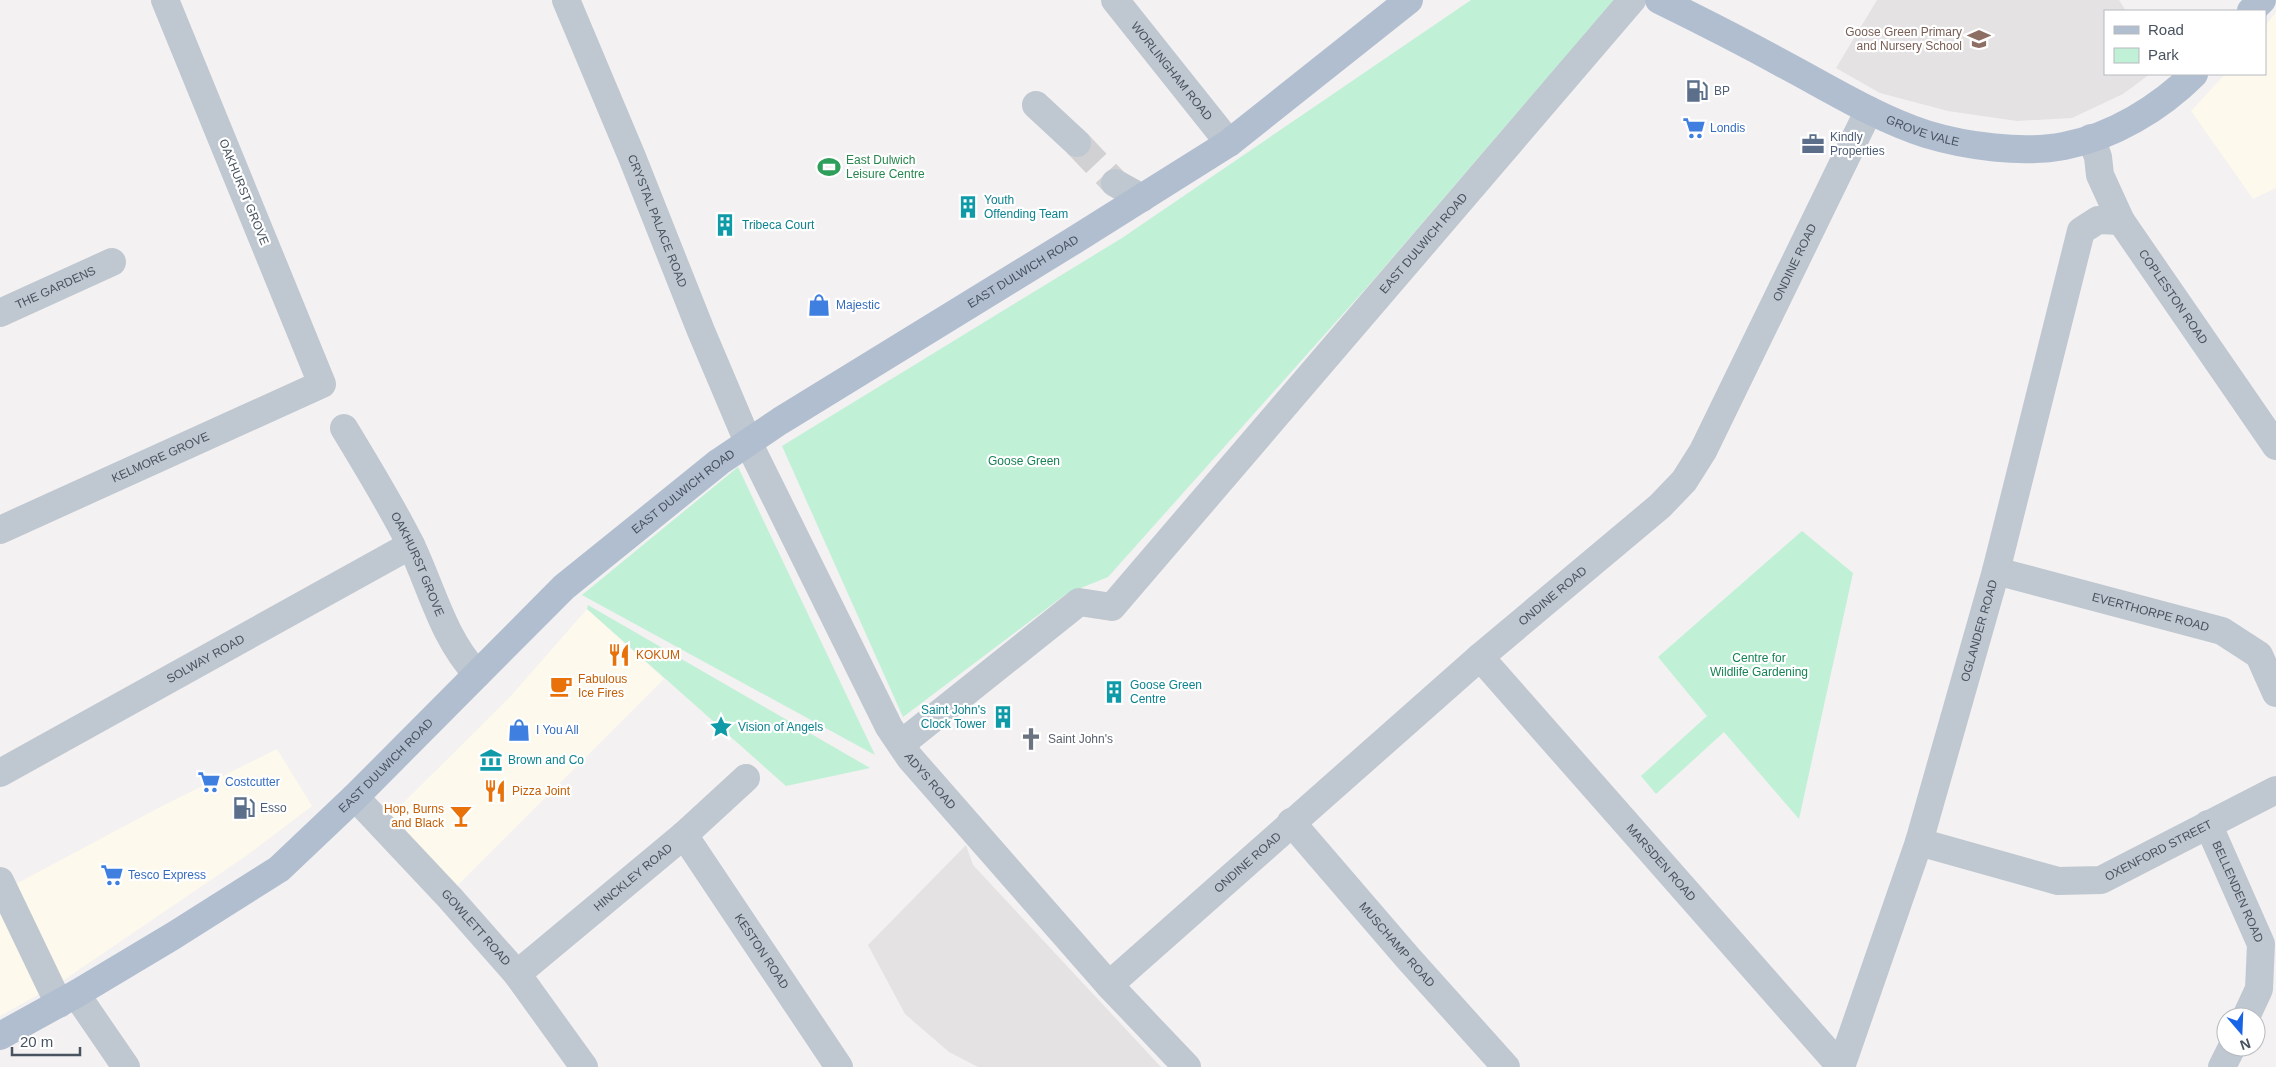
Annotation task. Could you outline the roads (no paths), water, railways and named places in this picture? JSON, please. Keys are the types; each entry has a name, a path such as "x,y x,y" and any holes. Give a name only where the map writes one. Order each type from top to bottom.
{"main road":[{"name":"EAST DULWICH ROAD","path":"0,1036 68,999 279,869 355,797 585,568 693,481 748,442 1229,142 1409,0"},
{"name":"GROVE VALE","path":"1659,0 1869,110 1926,134 1998,148 2061,147 2091,138 2154,107 2169,97 2193,75"},
{"path":"2252,10 2262,0"}],"street":[{"name":"OAKHURST GROVE","path":"165,0 322,384"},
{"name":"CRYSTAL PALACE ROAD","path":"566,0 748,442"},
{"name":"WORLINGHAM ROAD","path":"1115,0 1229,142"},
{"name":"EAST DULWICH ROAD","path":"901,744 1079,602 1112,607 1632,0"},
{"path":"1036,105 1077,143"},
{"name":"ONDINE ROAD","path":"1109,985 1291,822 1480,657 1660,506 1684,481 1703,451 1869,110"},
{"name":"COPLESTON ROAD","path":"2091,138 2098,157 2100,175 2122,221 2276,446"},
{"path":"1114,183 1142,198"},
{"name":"OGLANDER ROAD","path":"1842,1067 1919,842 1996,571 2081,231 2098,220 2122,221"},
{"name":"THE GARDENS","path":"0,313 112,262"},
{"name":"KELMORE GROVE","path":"0,530 322,384"},
{"name":"OAKHURST GROVE","path":"344,428 411,545 450,639 462,658 477,674"},
{"name":"ADYS ROAD","path":"748,442 890,727 910,758 1109,985 1187,1067"},
{"name":"SOLWAY ROAD","path":"0,773 411,545"},
{"name":"EVERTHORPE ROAD","path":"1996,571 2222,631 2259,655 2276,693"},
{"name":"MARSDEN ROAD","path":"1480,657 1842,1067"},
{"name":"HINCKLEY ROAD","path":"517,974 684,835 746,778"},
{"name":"OXENFORD STREET","path":"1919,842 2058,881 2101,880 2276,790"},
{"name":"GOWLETT ROAD","path":"355,797 450,898 517,974 584,1067"},
{"name":"MUSCHAMP ROAD","path":"1291,822 1408,958 1506,1067"},
{"name":"BELLENDEN ROAD","path":"2208,824 2261,944 2259,989 2251,1007"},
{"name":"KESTON ROAD","path":"684,835 840,1067"},
{"path":"0,881 68,999 126,1067"}],"tunnel":[{"path":"1077,143 1115,183"}],"place":[{"name":"Goose Green Primary and Nursery School","path":"1979,39"},
{"name":"BP","path":"1697,91"},
{"name":"Londis","path":"1694,128"},
{"name":"Kindly Properties","path":"1813,144"},
{"name":"East Dulwich Leisure Centre","path":"829,167"},
{"name":"Youth Offending Team","path":"968,207"},
{"name":"Tribeca Court","path":"725,225"},
{"name":"Majestic","path":"819,305"},
{"name":"KOKUM","path":"619,655"},
{"name":"Fabulous Ice Fires","path":"561,686"},
{"name":"Goose Green Centre","path":"1114,692"},
{"name":"Saint John's Clock Tower","path":"1003,717"},
{"name":"Vision of Angels","path":"721,727"},
{"name":"I You All","path":"519,730"},
{"name":"Saint John's","path":"1031,739"},
{"name":"Brown and Co","path":"491,760"},
{"name":"Costcutter","path":"209,782"},
{"name":"Pizza Joint","path":"495,791"},
{"name":"Esso","path":"244,808"},
{"name":"Hop, Burns and Black","path":"461,816"},
{"name":"Tesco Express","path":"112,875"}],"park label":[{"name":"Goose Green","path":"1024,461"},
{"name":"Centre for Wildlife Gardening","path":"1759,665"}]}
